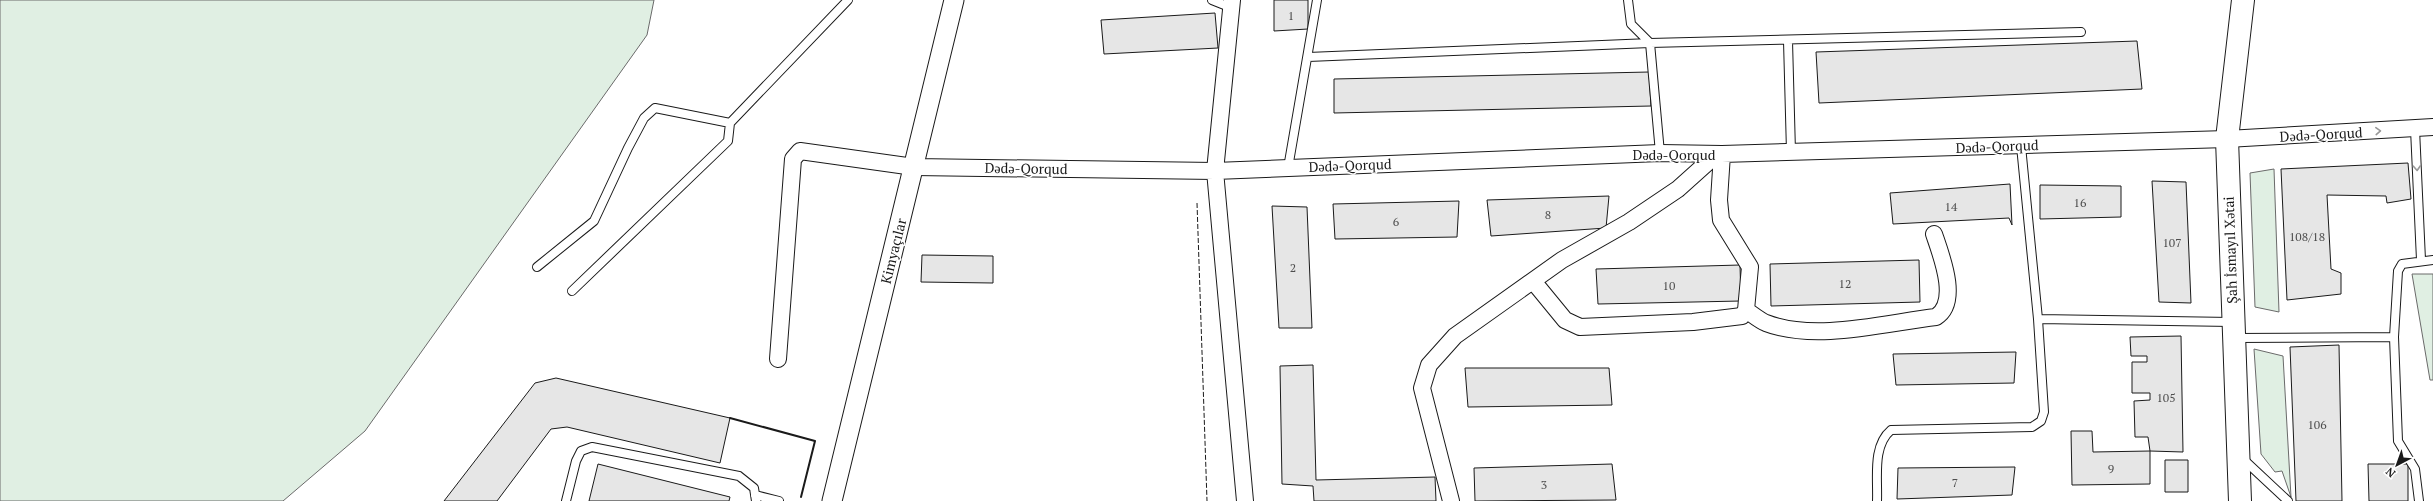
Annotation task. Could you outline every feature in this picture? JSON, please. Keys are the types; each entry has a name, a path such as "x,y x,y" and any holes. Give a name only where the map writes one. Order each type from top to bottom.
{"main road":[{"name":"Şah İsmayıl Xətai","path":"2240,501 2227,139 2243,0"}],"street":[{"name":"Kimyaçılar","path":"832,501 954,0"},
{"path":"1232,4 1215,171 1245,501"},
{"name":"Dədə-Qorqud","path":"778,359 793,159 800,151 914,166 1215,171 1660,153 1720,154 2227,139 2433,127"},
{"path":"1451,501 1422,388 1429,365 1455,336 1562,260 1629,222 1678,189 1720,154"},
{"path":"1533,281 1565,320 1580,327 1724,320 1742,316 1746,310 1750,267 1722,220 1719,200 1720,154"},
{"path":"1746,310 1766,323 1786,327 1844,331 1936,317 1943,312 1946,305 1948,285 1934,234"}],"lane":[{"path":"572,291 728,141 730,123 848,0"},
{"path":"1212,0 1232,4"},
{"path":"1288,168 1317,0"},
{"path":"1628,0 1631,24 1650,43 1660,153"},
{"path":"1308,56 1650,43 1788,41 2081,32"},
{"path":"1788,41 1790,152"},
{"path":"537,267 594,221 628,148 644,118 655,108 730,123"},
{"path":"2415,129 2421,260"},
{"path":"1877,501 1879,446 1883,437 1891,430 2032,427 2041,421 2044,412 2038,319 2022,146"},
{"path":"2419,501 2415,469 2398,442 2394,337 2398,271 2402,264 2421,260 2433,260"},
{"path":"2038,319 2394,337"},
{"path":"566,501 576,461 581,451 592,447 739,476 754,488 755,498 779,501"},
{"path":"2238,455 2288,501"}],"green space":[{"path":"0,0 654,0 647,35 365,431 283,501 0,501"},
{"path":"2274,169 2279,312 2255,307 2250,173"},
{"path":"2412,274 2433,274 2433,380 2430,380"},
{"path":"2254,349 2283,356 2291,497 2282,471 2275,472 2261,454"}],"building":[{"path":"1274,0 1308,0 1308,29 1274,31"},
{"path":"1215,13 1218,48 1104,54 1101,20"},
{"path":"2137,41 2142,89 1819,103 1816,52"},
{"path":"1649,72 1651,106 1334,113 1334,79"},
{"path":"2408,163 2411,199 2387,203 2386,196 2327,195 2331,269 2341,273 2341,294 2287,300 2281,169"},
{"path":"2152,181 2186,182 2191,303 2159,302"},
{"path":"2010,184 2012,225 2009,218 1893,224 1890,193"},
{"path":"2040,185 2121,186 2121,217 2040,219"},
{"path":"1609,196 1606,228 1491,236 1487,200"},
{"path":"1459,201 1457,237 1335,239 1333,204"},
{"path":"1272,206 1307,207 1312,328 1279,328"},
{"path":"922,255 993,256 993,283 921,282"},
{"path":"1919,260 1920,302 1771,306 1770,264"},
{"path":"1740,265 1741,301 1598,304 1596,269"},
{"path":"2181,336 2183,452 2150,451 2148,437 2135,437 2134,401 2150,400 2150,393 2132,393 2132,362 2147,362 2147,356 2131,356 2130,337"},
{"path":"2339,345 2342,501 2296,501 2290,347"},
{"path":"2016,352 2014,383 1896,385 1893,354"},
{"path":"1313,365 1316,480 1435,477 1436,501 1314,501 1313,486 1282,484 1280,366"},
{"path":"1465,368 1609,368 1612,405 1468,407"},
{"path":"556,378 730,418 720,463 567,427 551,429 497,501 444,501 535,383"},
{"path":"2071,431 2092,431 2093,452 2150,451 2150,484 2072,485"},
{"path":"2165,460 2188,460 2188,492 2165,492"},
{"path":"598,464 730,497 729,501 589,501"},
{"path":"1612,464 1616,500 1475,501 1474,468"},
{"path":"2368,464 2408,464 2408,501 2369,501"},
{"path":"2015,467 2012,495 1897,499 1898,468"}],"fence":[{"path":"1197,203 1207,501"}],"wall":[{"path":"730,418 815,441 801,497"}]}
